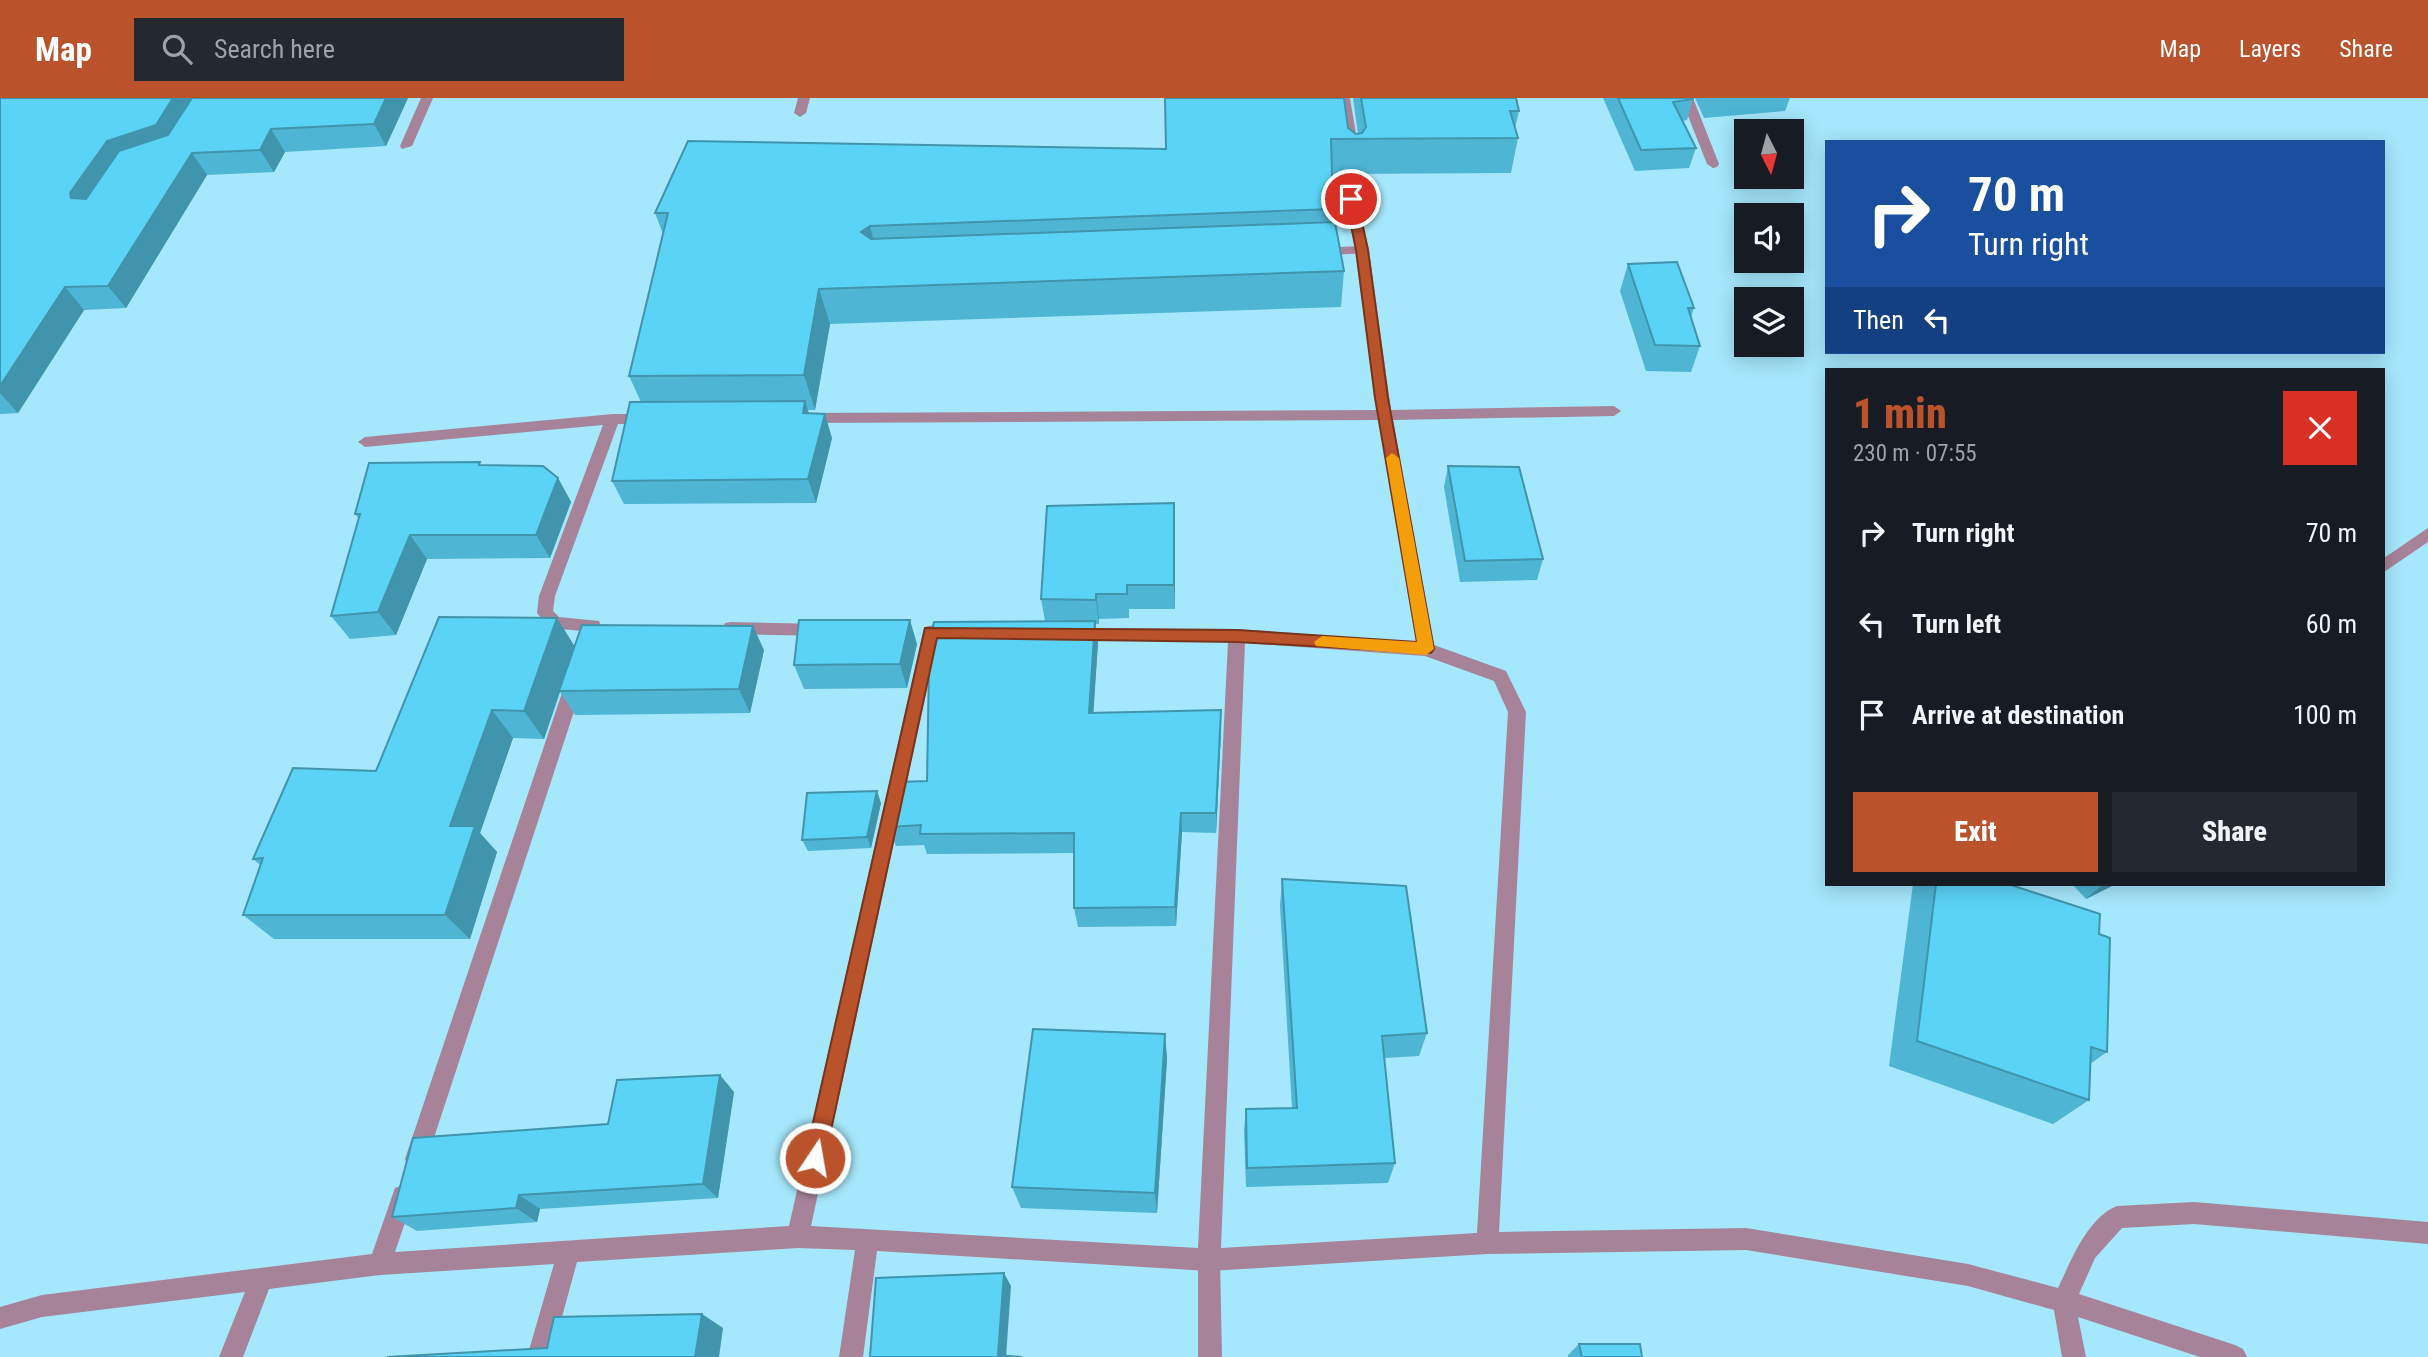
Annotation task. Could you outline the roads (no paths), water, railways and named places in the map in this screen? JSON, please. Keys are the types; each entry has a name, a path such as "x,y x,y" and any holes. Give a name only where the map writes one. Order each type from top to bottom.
{"street":[{"path":"406,146 427,98"},
{"path":"800,113 804,98"},
{"path":"1345,98 1354,163"},
{"path":"1687,98 1713,164"},
{"path":"1351,199 1362,250 1385,415 1426,649"},
{"path":"1307,252 1362,250"},
{"path":"792,418 1614,411"},
{"path":"596,630 555,623 545,613 547,596 612,419"},
{"path":"365,442 612,419 668,419"},
{"path":"2385,565 2428,534"},
{"path":"715,628 836,630"},
{"path":"798,1237 924,632 972,632"},
{"path":"1056,634 1237,636 1426,649 1500,676 1517,712 1488,1243"},
{"path":"1210,1357 1209,1260 1237,636"},
{"path":"380,1264 580,665"},
{"path":"2074,1357 2064,1301 2087,1250 2116,1217 2194,1213 2428,1233"},
{"path":"0,1318 42,1306 380,1264 798,1237 1209,1260 1488,1243 1746,1239 1969,1275 2064,1301 2235,1357"},
{"path":"851,1357 868,1239"},
{"path":"539,1357 569,1251"},
{"path":"231,1357 262,1278"}]}
